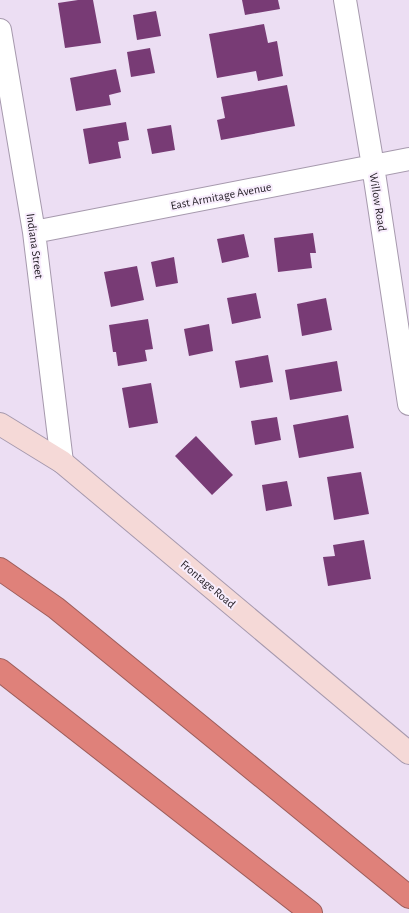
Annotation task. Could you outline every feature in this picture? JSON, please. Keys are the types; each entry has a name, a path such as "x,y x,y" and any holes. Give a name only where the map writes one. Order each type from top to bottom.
{"highway":[{"path":"0,569 56,608 409,897"},
{"path":"0,670 311,913"}],"street":[{"name":"Willow Road","path":"345,0 373,166 409,404"},
{"name":"Indiana Street","path":"0,30 34,232 62,462"},
{"name":"East Armitage Avenue","path":"34,232 409,159"},
{"name":"Frontage Road","path":"0,424 62,462 409,753"}],"building":[{"path":"78,0 93,0 101,43 65,48 58,3"},
{"path":"242,0 278,0 280,9 245,15"},
{"path":"156,11 161,36 137,40 133,15"},
{"path":"264,24 268,43 277,41 283,76 258,81 256,71 217,78 209,34"},
{"path":"150,48 155,73 131,77 127,52"},
{"path":"116,69 121,92 109,95 111,105 76,111 70,78"},
{"path":"287,85 295,126 221,140 217,120 225,118 221,97"},
{"path":"126,122 129,140 118,142 121,158 89,164 83,129"},
{"path":"171,125 175,150 152,154 147,129"},
{"path":"313,233 316,253 310,253 312,268 278,272 274,238"},
{"path":"244,234 249,257 222,263 217,239"},
{"path":"174,257 178,283 156,287 151,262"},
{"path":"137,266 144,300 111,307 104,272"},
{"path":"256,293 261,318 232,324 227,298"},
{"path":"326,298 332,330 302,336 297,304"},
{"path":"148,319 153,349 145,350 147,361 118,366 116,352 113,352 109,325"},
{"path":"209,324 213,351 189,356 184,329"},
{"path":"268,355 273,382 240,388 235,361"},
{"path":"337,361 342,391 290,400 285,370"},
{"path":"151,383 158,423 129,428 122,388"},
{"path":"348,415 354,448 299,458 293,425"},
{"path":"277,417 281,440 255,445 251,421"},
{"path":"196,436 233,475 212,495 175,456"},
{"path":"361,472 369,514 334,520 327,477"},
{"path":"287,481 292,506 266,511 262,485"},
{"path":"364,540 371,579 328,586 323,557 335,556 333,545"}]}
